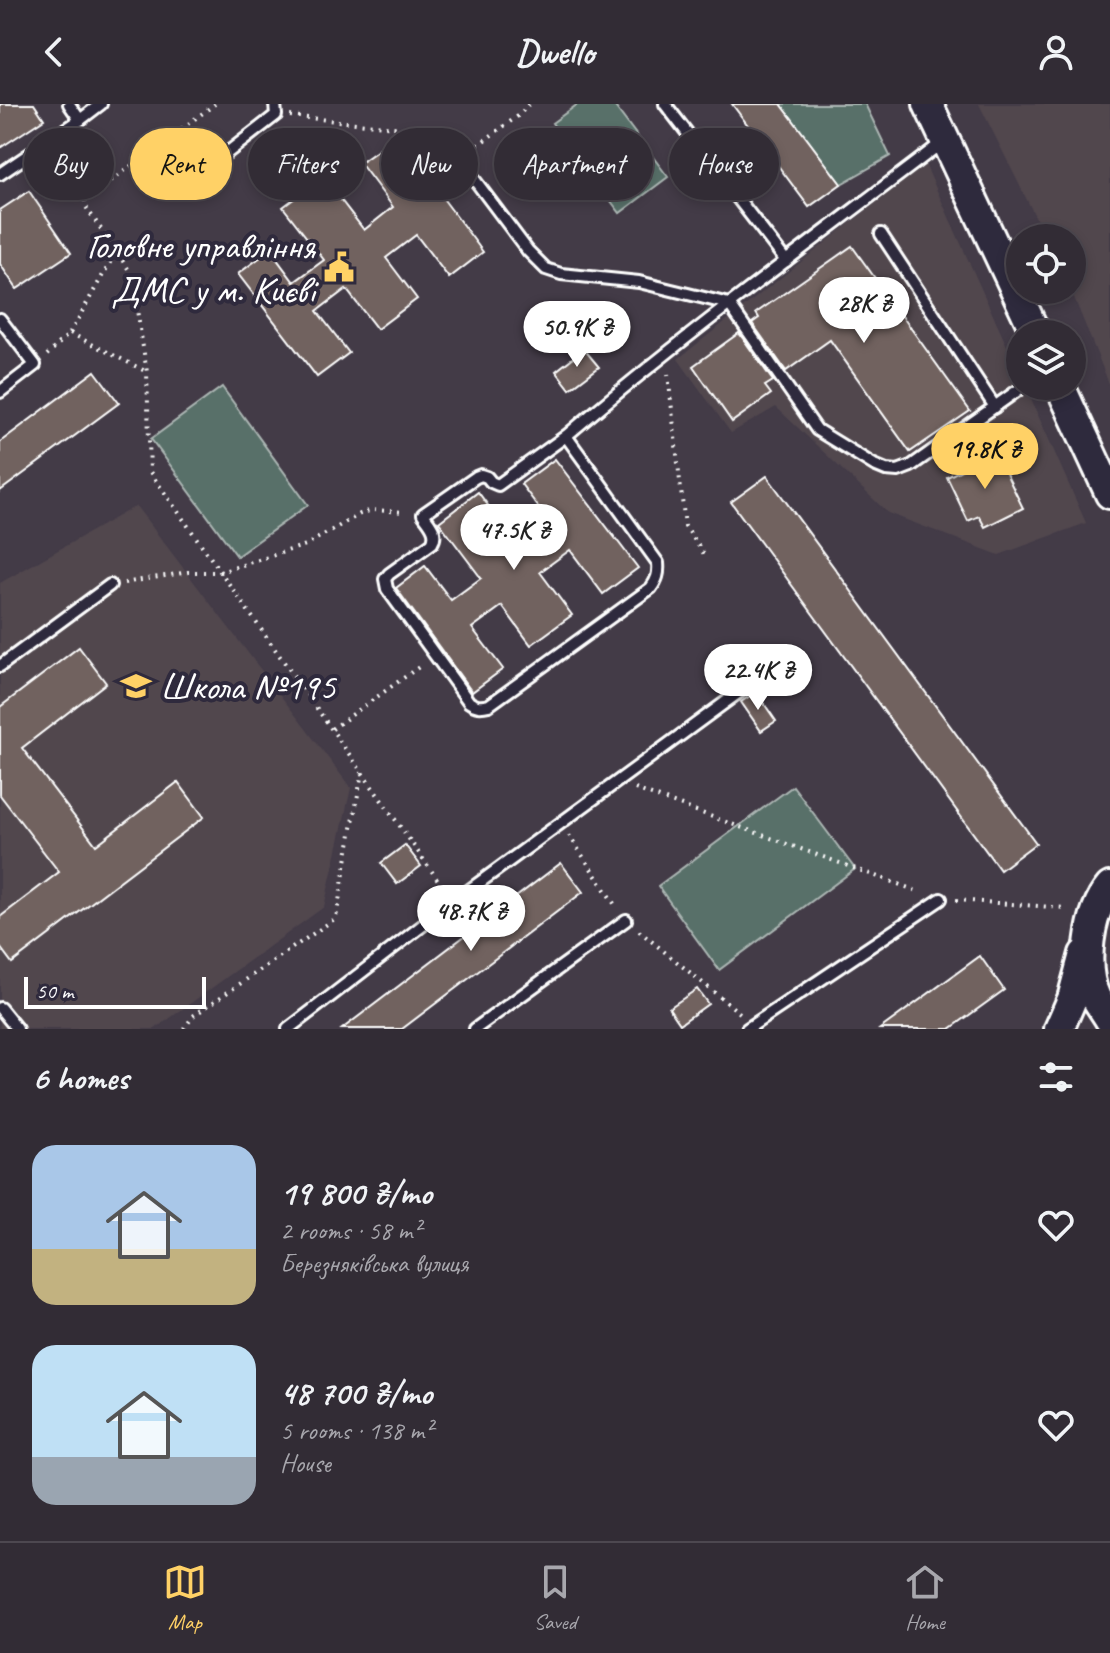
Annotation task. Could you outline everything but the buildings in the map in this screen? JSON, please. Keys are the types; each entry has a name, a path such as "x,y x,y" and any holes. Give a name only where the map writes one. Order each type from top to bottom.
{"street":[{"path":"928,104 1029,320"},
{"path":"1066,400 1110,496"},
{"path":"1059,1029 1072,999 1108,884"},
{"path":"1090,934 1090,974 1096,997 1110,1020"}],"lane":[{"path":"69,104 80,120"},
{"path":"0,174 101,104"},
{"path":"665,104 786,261"},
{"path":"232,148 275,109"},
{"path":"566,436 658,563 657,581 489,705 475,707 385,584 389,574 432,543 434,529 423,514 481,475 498,485 566,436 630,381 945,140"},
{"path":"478,184 528,251 546,269 561,274 639,282 729,304 817,430 886,470 898,471 911,466 1006,399"},
{"path":"881,234 995,407"},
{"path":"0,319 35,365 0,392"},
{"path":"0,666 110,585"},
{"path":"288,1029 453,902 779,663"},
{"path":"751,1027 941,899"},
{"path":"475,1029 626,920"},
{"path":"0,1008 17,1029"}],"path":[{"path":"114,179 215,104"},
{"path":"478,145 518,116 529,104"},
{"path":"275,109 396,128"},
{"path":"85,200 86,207 131,273 147,372 150,472 453,902"},
{"path":"35,365 70,333 116,251"},
{"path":"70,333 147,372"},
{"path":"667,364 685,526 706,557"},
{"path":"110,585 188,572 220,572 306,545 348,519 372,510 423,514"},
{"path":"332,729 435,655"},
{"path":"184,1029 193,1016 336,918 362,772"},
{"path":"616,783 941,899 1065,908"},
{"path":"561,823 626,920 751,1027"}],"shaded area":[{"path":"979,104 1110,104 1110,386 1086,320 1083,320 1077,304 1086,304 1086,224 1039,224"},
{"path":"925,164 1006,344 1006,400 1031,400 1086,523 999,555 888,513 776,407 731,433 678,359"},
{"name":"Школа №195","path":"136,506 351,788 324,907 155,1029 0,1029 0,583"}],"green space":[{"path":"578,104 613,104 631,128 556,128 552,123"},
{"path":"781,104 865,104 890,156 841,184"},
{"path":"653,157 668,177 653,188"},
{"path":"610,200 637,200 620,213"},
{"path":"222,387 308,505 237,556 151,439"},
{"path":"793,786 855,869 719,970 658,886"}],"place":[{"name":"Головне управління ДМС у м. Києві","path":"339,267"},
{"name":"Школа №195","path":"136,686"}]}
